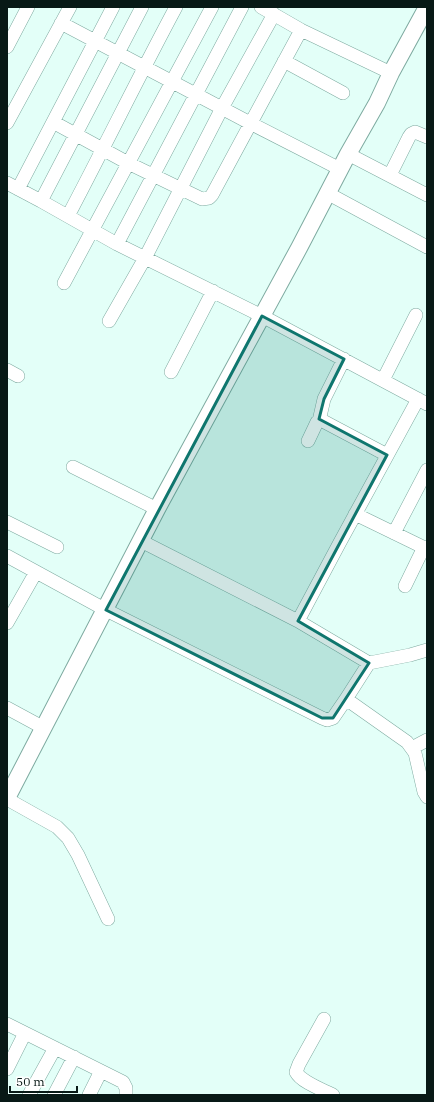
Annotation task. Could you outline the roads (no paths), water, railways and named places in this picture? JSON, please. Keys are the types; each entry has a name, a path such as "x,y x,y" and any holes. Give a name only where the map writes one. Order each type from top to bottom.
{"main road":[{"path":"7,799 157,509 299,248 327,192 377,103 391,73 427,7"}],"street":[{"path":"7,47 28,7"},
{"path":"7,122 70,7"},
{"path":"113,7 53,122 12,186 41,200 117,244 262,316 422,401 387,455 298,621"},
{"path":"41,200 142,7"},
{"path":"68,216 176,7"},
{"path":"64,283 212,7"},
{"path":"117,244 242,7"},
{"path":"261,7 301,30 391,73"},
{"path":"109,321 145,258 222,108 274,14"},
{"path":"61,23 340,169"},
{"path":"53,122 128,163 202,199 209,198 301,30"},
{"path":"284,61 343,93"},
{"path":"390,176 411,134 415,132 427,137"},
{"path":"348,154 426,193"},
{"path":"327,192 427,247"},
{"path":"171,372 213,292"},
{"path":"383,380 416,315"},
{"path":"308,441 317,422 319,421 324,399 344,359"},
{"path":"319,421 322,420 328,422 387,455"},
{"path":"73,467 157,509"},
{"path":"394,533 427,470"},
{"path":"355,514 426,548 405,586"},
{"path":"7,522 57,547"},
{"path":"141,541 298,621 369,664 427,650"},
{"path":"8,561 36,572 106,610 327,720 333,718 369,664"},
{"path":"7,624 36,572"},
{"path":"346,700 407,742 415,753 424,792 427,797"},
{"path":"7,708 44,728"},
{"path":"412,748 427,740"},
{"path":"7,799 57,827 68,838 78,855 108,919"},
{"path":"324,1019 296,1072 302,1079 333,1095"},
{"path":"7,1024 123,1082 126,1088 126,1095"},
{"path":"7,1069 25,1033"},
{"path":"29,1095 55,1048"},
{"path":"54,1095 74,1057"},
{"path":"89,1095 101,1071"}]}
